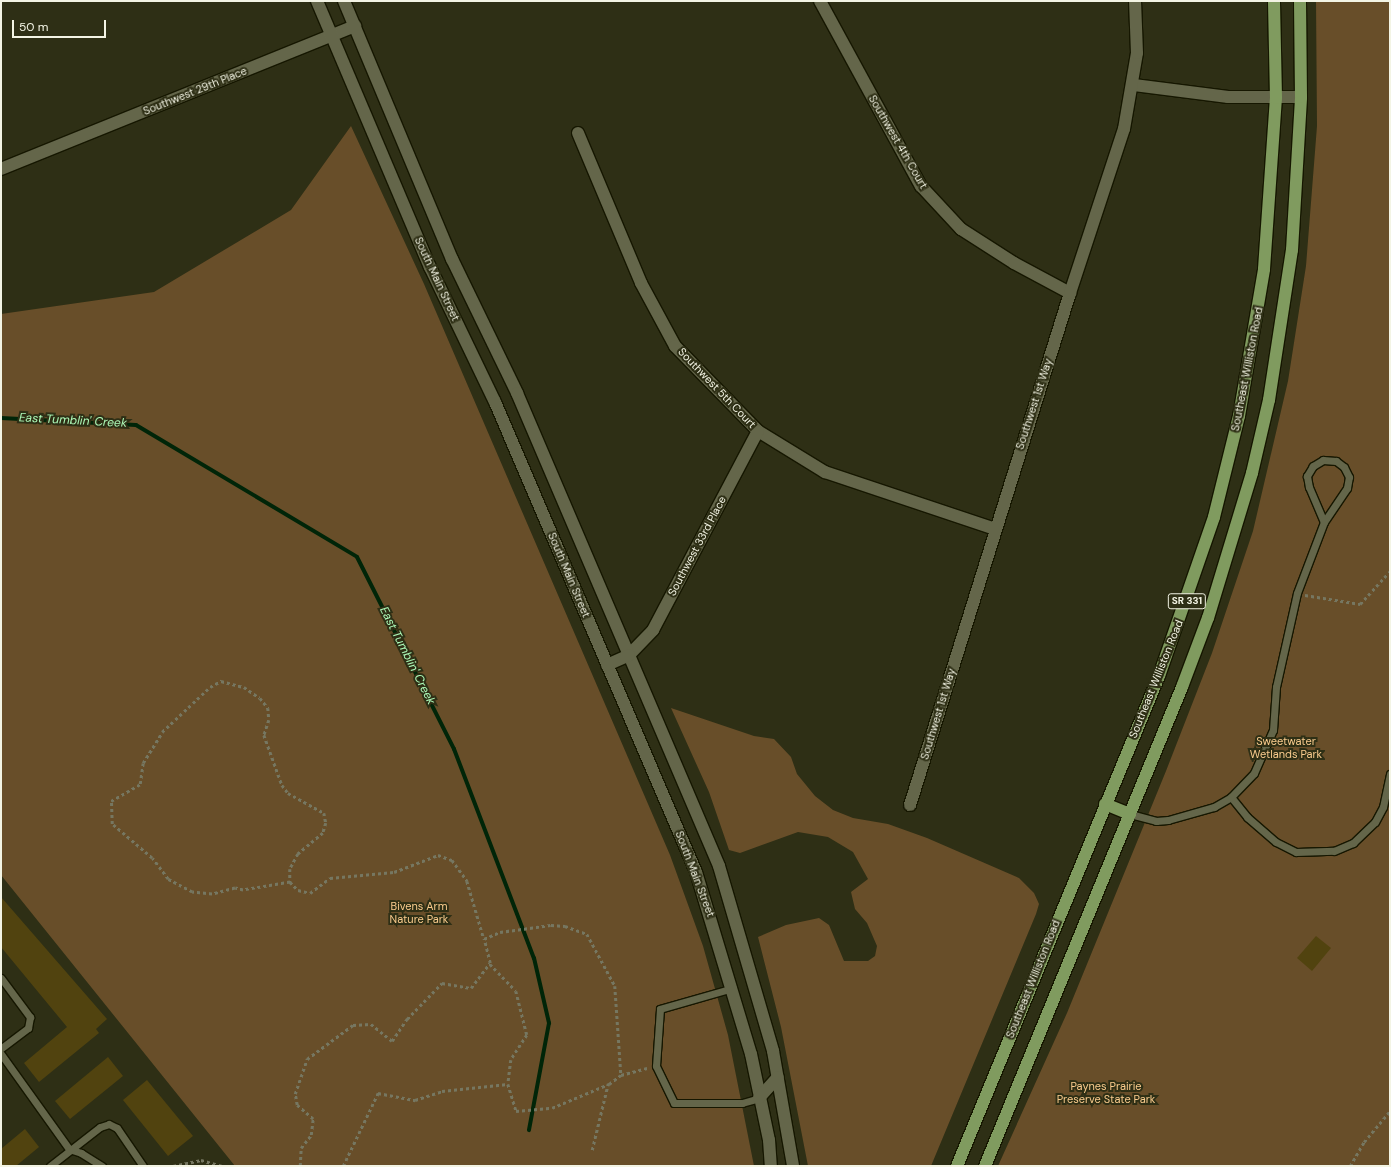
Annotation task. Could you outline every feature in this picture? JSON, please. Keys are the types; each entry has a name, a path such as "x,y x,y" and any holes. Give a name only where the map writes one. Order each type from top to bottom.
{"highway":[{"name":"Southeast Williston Road","path":"957,1166 1181,618 1228,464 1249,368 1264,269 1276,98 1274,1"},
{"name":"SR 331","path":"985,1166 1130,814 1208,618 1252,473 1269,400 1289,272 1301,97 1300,1"},
{"path":"1105,804 1130,814"}],"street":[{"name":"South Main Street","path":"317,1 430,267 495,402 696,872 710,912 751,1054 769,1140 771,1166"},
{"name":"South Main Street","path":"344,1 452,258 517,393 719,866 778,1076 793,1166"},
{"name":"Southwest 4th Court","path":"820,1 921,186 961,229 1014,263 1070,292"},
{"name":"Southwest 1st Way","path":"910,805 1070,292 1124,129 1134,85 1138,18 1135,1"},
{"name":"Southwest 29th Place","path":"1,169 355,26"},
{"path":"1134,85 1228,97 1301,97"},
{"name":"Southwest 5th Court","path":"578,133 641,283 675,346 758,431 825,472 995,529"},
{"name":"Southwest 33rd Place","path":"629,655 653,630 758,431"},
{"path":"608,665 629,655"},
{"path":"710,912 730,903"},
{"path":"759,1098 778,1076"}],"lane":[{"path":"1130,814 1156,821 1168,820 1214,807 1231,798 1262,760 1273,730 1276,687 1297,593 1324,522 1347,488 1349,477 1344,467 1336,461 1323,460 1313,466 1307,476 1309,487 1324,522"},
{"path":"1231,798 1247,817 1276,842 1296,852 1334,851 1353,843 1375,822 1382,807 1390,774"},
{"path":"1,978 30,1017 28,1028 2,1046"},
{"path":"732,988 660,1009 656,1066 674,1103 742,1103 759,1098"},
{"path":"1,1054 69,1150 81,1153 102,1166"},
{"path":"50,1166 100,1127 109,1124 117,1128 143,1166"}],"path":[{"path":"1297,593 1360,604 1390,571"},
{"path":"290,882 243,890 235,888 212,894 192,892 168,879 152,858 112,824 111,801 140,784 143,763 162,732 210,687 222,681 244,687 260,698 268,708 269,720 264,735 282,785 288,793 324,813 326,823 323,833 298,854 290,869 290,882 298,890 310,893 330,878 394,872 438,855 452,860 466,881 490,964 516,991 527,1035 511,1060 508,1084 516,1111 552,1108 608,1084 621,1075 656,1066"},
{"path":"484,939 500,932 552,925 565,926 587,934 615,986 621,1075"},
{"path":"300,1166 301,1148 311,1135 313,1119 298,1105 295,1094 307,1059 353,1024 371,1024 392,1041 408,1019 442,983 471,988 490,964"},
{"path":"343,1166 378,1093 415,1100 442,1091 480,1085 508,1084"},
{"path":"592,1150 608,1084"},
{"path":"1350,1166 1364,1142 1390,1111"},
{"path":"173,1166 201,1160 222,1166"}],"green space":[{"name":"Sweetwater Wetlands Park","path":"1316,1 1390,1 1390,1166 998,1166 1067,1013 1166,771 1212,653 1253,531 1288,381 1306,266 1317,126"},
{"name":"Bivens Arm Nature Park","path":"351,126 424,284 670,855 703,946 728,1035 754,1166 235,1166 1,875 1,314 154,292 291,210"},
{"path":"671,708 754,736 774,739 791,757 797,774 815,796 833,810 853,818 888,824 927,838 1019,878 1034,893 1039,904 1036,914 931,1166 808,1166 781,1027 758,937 786,925 819,918 829,925 844,961 868,961 875,956 877,946 867,923 855,909 851,892 868,879 853,852 828,837 798,832 740,853 729,850 709,792"}],"building":[{"path":"1,897 107,1019 96,1029 99,1033 39,1082 24,1063 67,1027 1,947"},
{"path":"1316,936 1331,948 1312,971 1297,958"},
{"path":"108,1057 123,1076 70,1119 55,1101"},
{"path":"147,1080 193,1136 168,1156 123,1100"},
{"path":"25,1129 39,1147 16,1166 1,1166 1,1149"}],"waterway":[{"name":"East Tumblin' Creek","path":"1,418 136,425 357,557 454,749 534,958 549,1023 529,1130"}],"park label":[{"name":"Paynes Prairie Preserve State Park","path":"1106,1093"}]}
